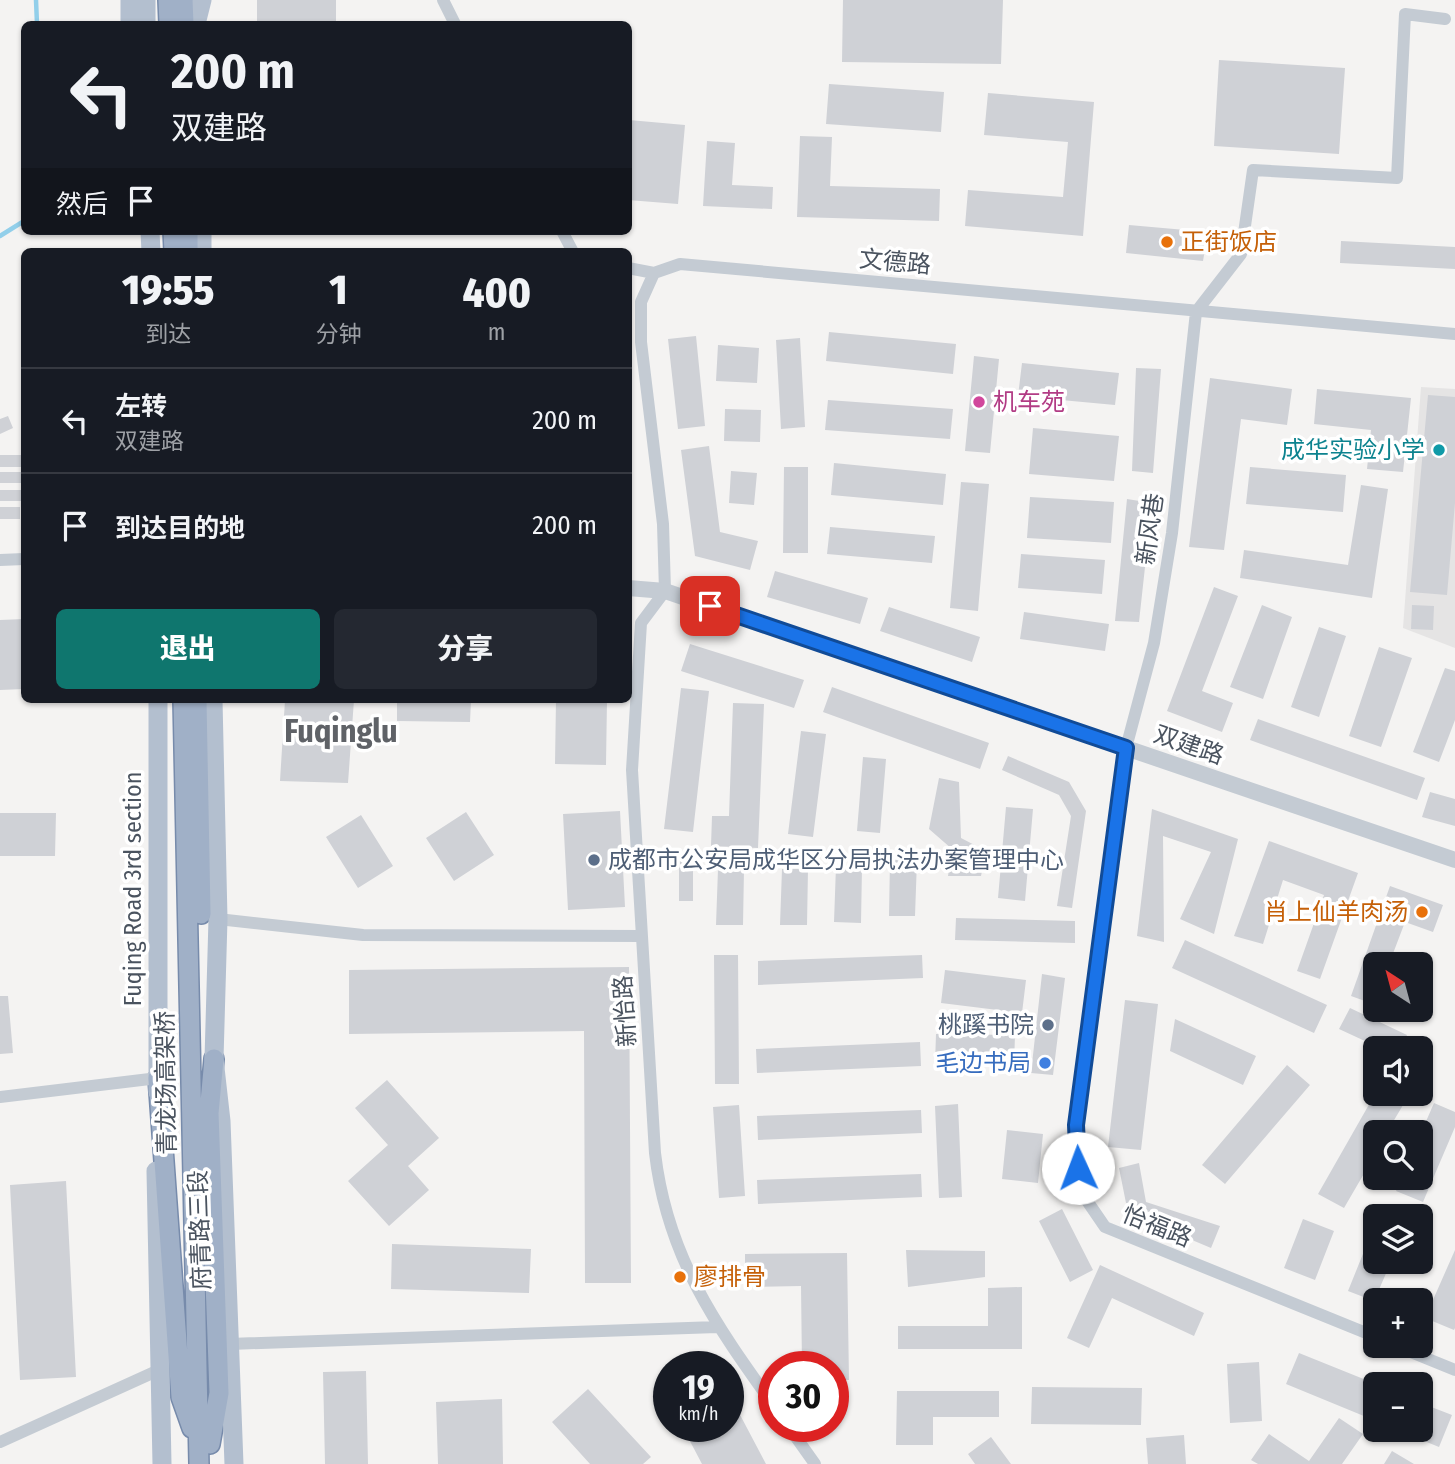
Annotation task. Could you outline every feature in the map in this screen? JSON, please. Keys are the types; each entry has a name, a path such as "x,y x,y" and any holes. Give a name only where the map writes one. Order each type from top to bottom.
{"highway":[{"path":"169,0 169,21"},
{"path":"184,0 191,21"},
{"name":"青龙场高架桥","path":"183,703 205,1454"},
{"name":"青龙场高架桥","path":"197,703 205,1454"},
{"path":"205,1454 219,1393 209,1113 214,1059"},
{"path":"158,1078 169,1201 181,1397 205,1454"}],"main road":[{"path":"130,0 130,21"},
{"path":"146,0 146,21"},
{"path":"192,21 195,0"},
{"path":"193,21 202,0"},
{"name":"Fuqing Road 3rd section","path":"158,703 158,1078"},
{"name":"府青路三段","path":"213,703 218,919 214,1059 221,1121 234,1464"},
{"name":"府青路三段","path":"158,1078 162,1464"}],"street":[{"path":"443,0 454,21"},
{"path":"1196,312 1241,254 1253,170 1397,178 1405,14 1445,19"},
{"name":"文德路","path":"654,272 680,264 1455,334"},
{"path":"632,269 654,272 641,302 641,342 663,524 665,591"},
{"name":"新风巷","path":"1126,748 1154,643 1172,533 1196,312"},
{"path":"0,560 21,559"},
{"name":"双建路","path":"632,588 665,591 1455,860"},
{"name":"新怡路","path":"665,591 641,623 632,770 660,1198 674,1239 717,1327 758,1384"},
{"name":"怡福路","path":"1126,748 1076,1125 1079,1189 1105,1227 1363,1332"},
{"path":"218,919 363,935 641,936"},
{"path":"0,1097 158,1078"},
{"path":"230,1344 717,1327"},
{"path":"1426,1358 1455,1370"},
{"path":"0,1442 159,1370"},
{"path":"799,1442 815,1464"}],"shaded area":[{"name":"成华实验小学","path":"1421,387 1455,389 1455,648 1403,628"}],"building":[{"path":"257,0 336,0 336,21 257,21"},
{"path":"843,0 1003,0 1001,64 842,62"},
{"path":"1219,60 1345,68 1339,154 1214,146"},
{"path":"829,84 944,92 941,132 826,124"},
{"path":"988,93 1094,102 1083,236 965,226 968,190 1063,197 1068,142 984,135"},
{"path":"632,120 685,125 678,204 632,200"},
{"path":"800,136 832,137 830,186 940,189 939,221 797,217"},
{"path":"707,141 735,143 732,185 773,187 772,209 703,206"},
{"name":"正街饭店","path":"1129,225 1208,232 1203,261 1126,253"},
{"path":"1341,241 1455,247 1455,269 1340,263"},
{"path":"829,332 956,344 953,374 826,361"},
{"path":"696,336 705,426 678,429 668,339"},
{"path":"800,338 805,427 781,429 776,340"},
{"path":"718,345 759,348 757,383 716,381"},
{"path":"974,356 999,359 990,453 965,451"},
{"path":"1022,363 1119,373 1115,405 1018,396"},
{"path":"1136,368 1161,369 1153,473 1132,471"},
{"path":"1210,378 1292,389 1287,425 1241,419 1224,550 1189,547"},
{"path":"1317,389 1411,398 1403,472 1367,469 1371,430 1314,424"},
{"name":"成华实验小学","path":"1428,395 1455,397 1455,503 1447,595 1410,592"},
{"path":"828,400 953,409 950,439 825,430"},
{"path":"725,409 761,410 760,442 724,441"},
{"path":"8,416 13,428 0,434 0,419"},
{"path":"1033,428 1119,436 1114,481 1029,474"},
{"path":"709,446 720,532 758,541 750,570 695,556 681,450"},
{"path":"0,455 21,455 21,467 0,467"},
{"path":"834,463 946,474 943,505 831,495"},
{"path":"784,467 808,467 808,553 783,553"},
{"path":"1250,467 1346,475 1343,512 1246,504"},
{"path":"731,471 757,473 754,505 729,503"},
{"path":"0,472 21,472 21,483 0,483"},
{"path":"961,482 989,484 978,611 950,608"},
{"path":"1361,485 1388,489 1372,598 1240,578 1244,550 1348,565"},
{"path":"0,490 21,490 21,501 0,501"},
{"path":"1030,497 1114,502 1111,543 1027,538"},
{"path":"1127,499 1152,503 1139,622 1115,621"},
{"path":"0,507 20,507 20,519 0,519"},
{"path":"830,527 935,536 932,563 827,554"},
{"path":"1021,554 1105,560 1102,594 1018,588"},
{"path":"775,571 868,598 860,624 767,597"},
{"path":"1214,587 1238,596 1202,691 1233,703 1222,732 1167,711"},
{"path":"1262,605 1292,617 1263,699 1230,687"},
{"path":"1412,605 1434,606 1433,630 1411,629"},
{"path":"889,607 980,637 972,662 880,631"},
{"path":"1024,612 1109,624 1105,651 1020,639"},
{"path":"21,619 21,689 0,690 0,620"},
{"path":"1319,627 1346,636 1319,717 1291,707"},
{"path":"690,644 804,680 794,708 681,671"},
{"path":"1379,647 1412,658 1381,747 1349,736"},
{"path":"1445,668 1455,671 1455,720 1439,762 1413,752"},
{"path":"832,687 989,743 980,769 823,712"},
{"path":"681,688 709,691 693,832 664,829"},
{"path":"285,703 354,703 348,783 280,781"},
{"path":"397,703 471,703 470,722 397,721"},
{"path":"556,703 607,703 606,765 555,764"},
{"path":"733,703 764,704 758,848 711,846 712,816 729,816"},
{"path":"1258,719 1425,778 1417,800 1250,740"},
{"path":"801,731 826,734 813,837 788,834"},
{"path":"1008,756 1069,782 1086,811 1072,908 1057,906 1071,816 1059,795 1002,770"},
{"path":"863,757 886,759 880,833 857,831"},
{"path":"939,778 959,782 961,838 986,851 981,876 948,876 952,849 929,829"},
{"path":"1430,792 1455,799 1455,826 1422,817"},
{"path":"1006,807 1033,809 1025,901 998,898"},
{"path":"1152,809 1238,839 1214,934 1180,919 1211,852 1163,836 1164,942 1137,936"},
{"name":"成都市公安局成华区分局执法办案管理中心","path":"620,811 625,907 568,910 563,814"},
{"path":"466,812 494,855 454,881 426,838"},
{"path":"0,813 56,813 55,856 0,856"},
{"path":"361,815 393,866 358,888 326,837"},
{"path":"1269,841 1358,873 1320,979 1297,971 1324,895 1283,880 1263,944 1234,936"},
{"path":"679,856 693,856 693,901 679,901"},
{"path":"890,860 917,860 915,916 889,916"},
{"path":"836,866 862,867 861,923 834,922"},
{"path":"718,869 744,869 743,925 716,925"},
{"path":"782,869 808,869 807,925 780,925"},
{"path":"1390,886 1443,905 1433,932 1405,922 1394,952 1367,952"},
{"path":"956,918 1075,921 1075,943 955,940"},
{"path":"1185,940 1327,1005 1314,1033 1172,968"},
{"path":"714,955 738,955 739,1084 715,1084"},
{"path":"922,955 923,978 758,985 758,961"},
{"path":"1363,962 1363,1000 1351,996"},
{"path":"629,967 631,1283 585,1283 584,1031 349,1034 349,970"},
{"path":"945,970 1026,980 1022,1013 941,1003"},
{"name":"桃蹊书院","path":"1042,974 1065,978 1053,1075 1031,1073"},
{"path":"0,996 8,996 13,1053 0,1054"},
{"path":"1125,1000 1158,1004 1141,1150 1108,1147"},
{"path":"1350,1008 1363,1014 1363,1022 1380,1022 1407,1035 1363,1036 1363,1040 1339,1029"},
{"path":"1175,1019 1256,1056 1243,1085 1170,1051"},
{"path":"936,1034 1015,1035 1014,1065 935,1064"},
{"path":"920,1042 921,1066 757,1073 756,1049"},
{"path":"1287,1065 1310,1085 1225,1184 1202,1165"},
{"path":"387,1080 439,1138 408,1166 429,1190 389,1226 348,1181 388,1145 355,1108"},
{"path":"1434,1103 1455,1112 1455,1127 1433,1179 1433,1120 1427,1120"},
{"path":"958,1104 962,1197 939,1198 935,1106"},
{"path":"739,1105 745,1196 719,1198 713,1107"},
{"path":"1368,1106 1402,1106 1394,1120 1363,1120 1363,1175 1344,1208 1318,1194"},
{"path":"921,1110 922,1133 758,1140 757,1116"},
{"path":"1007,1130 1043,1134 1038,1183 1002,1179"},
{"path":"1139,1163 1146,1202 1220,1226 1211,1248 1128,1213 1119,1168"},
{"path":"921,1174 922,1197 758,1204 757,1180"},
{"path":"66,1181 76,1377 20,1380 10,1185"},
{"path":"1396,1190 1428,1190 1423,1202"},
{"path":"1062,1209 1093,1270 1070,1282 1039,1221"},
{"path":"1303,1219 1334,1231 1315,1280 1284,1268"},
{"path":"392,1244 531,1249 529,1293 391,1289"},
{"path":"906,1250 985,1251 985,1277 908,1287"},
{"path":"1455,1250 1454,1330 1433,1321 1433,1300"},
{"path":"847,1253 849,1351 802,1351 801,1286 745,1287 745,1254"},
{"path":"1363,1254 1363,1274 1386,1274 1380,1288 1363,1288 1363,1297 1348,1291"},
{"path":"1100,1265 1204,1313 1194,1336 1112,1298 1089,1348 1067,1338"},
{"path":"1022,1287 1022,1349 898,1349 898,1326 988,1326 988,1288"},
{"path":"1299,1353 1363,1379 1363,1416 1286,1384"},
{"path":"1259,1362 1262,1421 1230,1423 1227,1364"},
{"path":"366,1371 368,1464 325,1464 323,1372"},
{"path":"1032,1387 1142,1388 1141,1425 1031,1424"},
{"path":"588,1389 651,1457 643,1464 590,1464 552,1422"},
{"path":"897,1391 999,1391 999,1417 933,1417 933,1445 896,1445"},
{"path":"502,1399 503,1464 438,1464 436,1402"},
{"path":"1433,1408 1452,1415 1439,1447 1427,1442 1433,1442"},
{"path":"1339,1418 1363,1434 1342,1464 1258,1464 1251,1460 1269,1434 1309,1461"},
{"path":"744,1422 766,1464 702,1464 690,1442 744,1442"},
{"path":"1184,1435 1186,1464 1148,1464 1146,1438"},
{"path":"991,1437 1011,1464 975,1464 968,1454"},
{"path":"1392,1451 1414,1464 1384,1464"}],"waterway":[{"path":"36,0 37,21"},
{"path":"0,236 21,223"}],"place":[{"name":"正街饭店","path":"1167,242"},
{"name":"机车苑","path":"979,402"},
{"name":"成华实验小学","path":"1439,450"},
{"name":"成都市公安局成华区分局执法办案管理中心","path":"594,860"},
{"name":"肖上仙羊肉汤","path":"1422,912"},
{"name":"桃蹊书院","path":"1048,1025"},
{"name":"毛边书局","path":"1045,1063"},
{"name":"廖排骨","path":"680,1277"}],"district":[{"name":"Fuqinglu","path":"341,731"}],"route":[{"path":"710,606 1126,748 1076,1125 1078,1168"}]}
